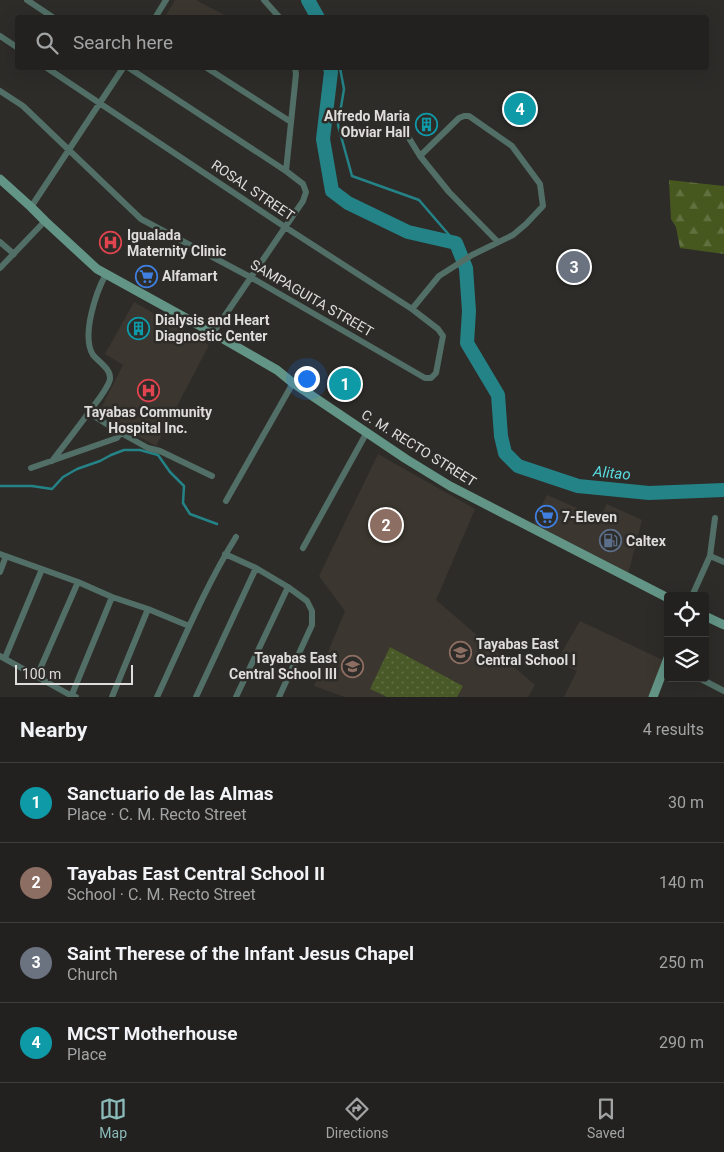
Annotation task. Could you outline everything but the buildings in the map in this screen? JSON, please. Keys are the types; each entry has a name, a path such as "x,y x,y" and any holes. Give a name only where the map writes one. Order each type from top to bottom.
{"main road":[{"name":"C. M. RECTO STREET","path":"0,179 97,269 277,370 293,383 406,459 450,486 664,596"},
{"path":"709,618 724,625"},
{"path":"653,697 664,669"}],"street":[{"path":"27,0 50,15"},
{"path":"158,15 166,0"},
{"path":"264,0 277,15"},
{"path":"0,36 15,46"},
{"name":"ROSAL STREET","path":"50,70 285,227 412,309 438,329 443,336"},
{"path":"31,206 122,70"},
{"path":"132,70 286,171 303,184 306,192 303,200 252,278 213,333"},
{"path":"210,70 291,122"},
{"path":"286,171 295,70"},
{"name":"SAMPAGUITA STREET","path":"0,92 23,106 141,219 252,278 425,378 431,378 436,373 443,336"},
{"path":"412,309 439,276 472,255 513,235 543,206 540,184 512,146 469,116 459,118 420,156"},
{"path":"404,130 420,156 449,192 498,242"},
{"path":"0,268 45,222"},
{"path":"0,242 14,254"},
{"path":"52,461 110,381 110,374 93,354 88,338 89,324 99,286 106,274"},
{"path":"226,501 293,383"},
{"path":"89,412 148,448 160,451 212,476"},
{"path":"303,548 367,432"},
{"path":"31,468 117,438 121,433"},
{"path":"694,592 710,556 715,518"},
{"path":"158,697 189,626 225,554 236,537"},
{"path":"225,554 256,568 288,586 307,601 312,611 312,625 279,697"},
{"path":"0,572 3,555 78,582 189,626"},
{"path":"710,556 724,562"},
{"path":"196,697 256,568"},
{"path":"42,569 2,657 73,696 112,597"},
{"path":"37,676 78,582"},
{"path":"236,697 288,586"},
{"path":"112,697 148,609"},
{"path":"707,682 724,691"}],"shaded area":[{"path":"175,0 196,0 224,15 166,15"},
{"name":"Tayabas Community Hospital Inc.","path":"134,302 209,345 156,446 98,414 123,365 105,354"},
{"path":"378,454 475,509 436,600 535,685 528,697 345,697 314,686 345,611 319,576"},
{"path":"547,495 600,518 607,504 642,520 628,574 532,526"},
{"path":"580,621 664,661 664,670 653,697 564,697 577,671 562,664 560,658"}],"green space":[{"path":"669,180 724,186 724,254 680,248 676,227 671,219"},
{"path":"390,647 463,686 457,697 387,697 370,689"}],"waterway":[{"path":"308,0 316,15"},
{"name":"Alitao","path":"330,70 323,139 332,191 348,203 408,232 456,243 466,268 469,311 467,343 498,395 501,436 505,453 518,466 578,486 649,493 724,490"},
{"path":"340,70 344,89 338,125 352,176 419,200 456,243"},
{"path":"0,486 32,486 52,489 63,477 77,469 124,450 140,450 158,455 170,472 184,486 183,503 190,514 217,524"}],"place":[{"name":"MCST Motherhouse","path":"520,109"},
{"name":"Alfredo Maria Obviar Hall","path":"426,124"},
{"name":"Igualada Maternity Clinic","path":"111,243"},
{"name":"Saint Therese of the Infant Jesus Chapel","path":"574,267"},
{"name":"Alfamart","path":"146,276"},
{"name":"Dialysis and Heart Diagnostic Center","path":"139,328"},
{"name":"Sanctuario de las Almas","path":"345,384"},
{"name":"Tayabas Community Hospital Inc.","path":"148,390"},
{"name":"7-Eleven","path":"546,517"},
{"name":"Tayabas East Central School II","path":"386,525"},
{"name":"Caltex","path":"610,541"},
{"name":"Tayabas East Central School I","path":"460,652"},
{"name":"Tayabas East Central School III","path":"353,666"}]}
